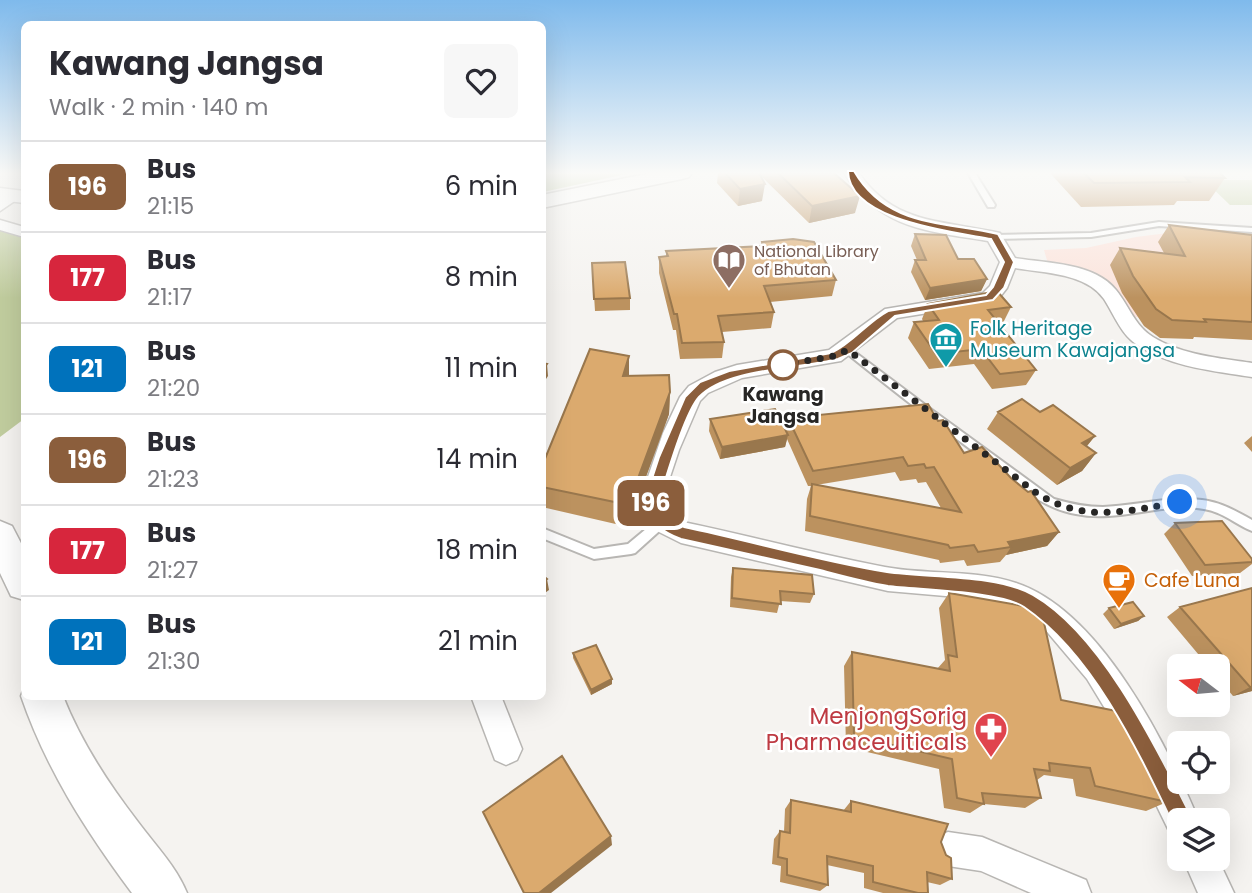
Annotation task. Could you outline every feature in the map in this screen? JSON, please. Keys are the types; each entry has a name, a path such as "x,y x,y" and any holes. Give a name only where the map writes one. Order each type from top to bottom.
{"main road":[{"path":"0,536 21,578"},
{"path":"44,700 67,758 114,829 162,893"}],"street":[{"path":"894,215 903,219 994,237 1009,262 1091,278 1107,291 1127,323 1143,340 1192,360 1252,370"},
{"path":"1009,262 998,288 989,298 892,313 848,350 820,359 729,375 697,391 691,397 666,457 651,503 662,522 681,532 887,579 1012,594 1028,601 1067,632 1119,701 1146,747 1176,808"},
{"path":"488,700 506,749"},
{"path":"948,849 982,854 1073,893"},
{"path":"1206,871 1216,893"}],"lane":[{"path":"994,237 1091,234 1159,224 1252,230"},
{"path":"848,350 928,413 1051,503 1067,510 1094,513 1195,502 1228,510 1252,526"},
{"path":"546,535 594,554 631,548 662,522"}],"shaded area":[{"path":"1168,233 1252,327 1112,315 1095,272 1049,267 1044,250 1086,248"}],"green space":[{"path":"0,221 21,227 21,421 0,437"}],"building":[{"path":"1169,225 1252,235 1252,322 1172,320 1156,309 1133,276 1120,248 1185,256"},
{"path":"915,234 946,235 958,259 974,259 987,279 930,288 915,260 926,260"},
{"path":"793,239 814,242 836,280 764,286 774,312 718,316 724,342 682,343 677,314 674,314 659,257 668,256 666,251 763,246 762,242"},
{"path":"625,262 630,298 594,299 592,263"},
{"path":"997,291 1011,307 988,310 1036,370 1000,374 981,349 936,354 914,322 939,320 928,304"},
{"path":"590,349 629,356 623,376 669,375 670,392 637,481 640,490 634,506 546,488 546,456"},
{"path":"1022,399 1040,412 1053,405 1095,436 1082,443 1096,453 1070,468 998,412"},
{"path":"928,404 938,421 943,420 964,453 982,447 1011,478 1028,492 1031,491 1059,532 1008,542 1011,547 978,552 974,545 950,548 948,545 810,516 812,484 961,512 934,467 926,468 924,464 908,466 903,457 813,471 788,418"},
{"path":"775,409 788,435 722,447 710,419"},
{"path":"1222,521 1252,562 1205,565 1175,523"},
{"path":"733,568 812,575 814,594 780,591 781,604 732,598"},
{"path":"1252,588 1252,687 1230,664 1230,654 1221,654 1180,607"},
{"path":"949,593 1041,609 1061,700 1131,714 1165,776 1160,775 1167,802 1095,786 1090,768 1049,763 1050,771 1034,769 1041,798 982,793 984,804 957,798 952,759 854,736 852,652 950,671 948,655 957,657"},
{"path":"1133,602 1144,616 1121,624 1109,608"},
{"path":"596,645 612,679 591,690 573,653"},
{"path":"562,756 611,836 539,893 524,893 483,812"},
{"path":"791,800 851,812 851,801 948,824 941,842 946,855 951,858 952,879 927,872 928,893 918,893 873,882 873,866 827,856 828,885 787,875 787,859 778,857 780,831 790,833"}],"bus line":[{"name":"196","path":"894,215 903,219 994,237 1009,262 995,294 989,298 892,313 848,350 834,356 746,371 714,380 704,386 691,397 666,457 651,503 655,513 670,528 681,532 840,566 887,579 1012,594 1028,601 1067,632 1119,701 1146,747 1176,808"}],"place":[{"name":"National Library of Bhutan","path":"729,290"},
{"name":"Kawang Jangsa","path":"783,365"},
{"name":"Folk Heritage Museum Kawajangsa","path":"946,369"},
{"name":"Cafe Luna","path":"1119,610"},
{"name":"MenjongSorig Pharmaceuiticals","path":"991,759"}],"route":[{"path":"783,365 834,356 848,350 1035,492 1067,510 1094,513 1180,502"}]}
